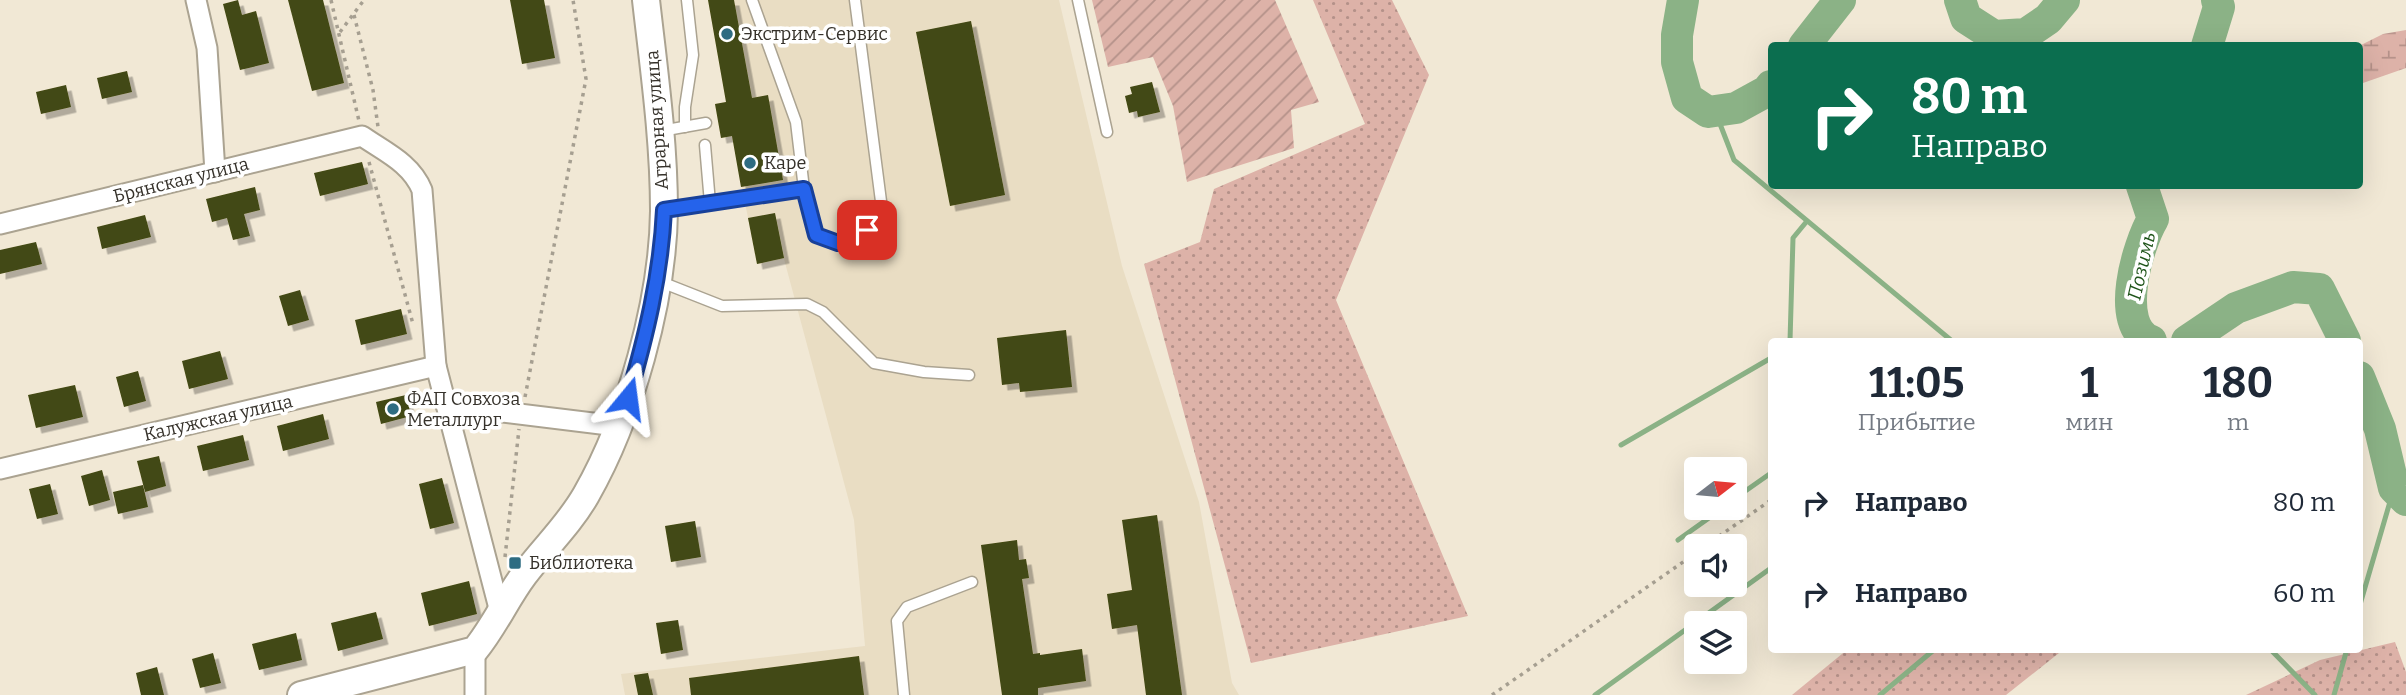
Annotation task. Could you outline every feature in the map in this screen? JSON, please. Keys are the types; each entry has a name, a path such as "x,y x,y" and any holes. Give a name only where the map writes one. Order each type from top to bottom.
{"street":[{"path":"196,0 207,48 215,172"},
{"name":"Аграрная улица","path":"475,650 527,572 586,496 617,426 643,345 662,246 672,129 646,0"},
{"path":"362,136 405,165 418,179 422,190 436,366 500,612"},
{"name":"Брянская улица","path":"0,224 362,136"},
{"name":"Калужская улица","path":"0,469 436,366"},
{"path":"446,405 617,426"},
{"path":"301,695 475,650 475,695"}],"lane":[{"path":"672,129 685,107 693,55 687,0"},
{"path":"752,0 796,122 804,189 816,235 838,243 867,230 882,209 855,0"},
{"path":"1078,0 1107,132"},
{"path":"672,129 706,123"},
{"path":"705,145 710,203"},
{"path":"664,210 804,189"},
{"path":"657,280 722,306 807,304 822,312 874,363 924,372 969,375"},
{"path":"904,695 897,621 907,607 972,582"}],"path":[{"path":"331,0 362,136 415,330"},
{"path":"340,33 364,0"},
{"path":"505,560 522,414 586,79 573,0"},
{"path":"354,15 373,90 382,150"},
{"path":"1722,534 1768,502"},
{"path":"1492,695 1684,561"}],"shaded area":[{"path":"708,0 1059,0 1122,266 1199,502 1232,683 1239,695 625,695 621,674 865,646 854,520 784,259 757,264 732,136 721,138 715,104 726,102"}],"green space":[{"path":"1092,0 1275,0 1319,102 1291,110 1294,148 1187,182 1173,106 1153,57 1108,67"},
{"path":"1313,0 1392,0 1429,75 1336,300 1468,616 1251,663 1144,264 1200,242 1214,189 1365,124"},
{"path":"2406,30 2406,68 2363,83 2363,44 2383,34"},
{"path":"2395,642 2406,672 2406,695 2246,695 2320,660 2349,653 2363,653 2363,650"},
{"path":"1843,653 2059,653 2006,695 1792,695"}],"building":[{"path":"238,0 242,15 256,11 269,63 240,70 223,4"},
{"path":"288,0 323,0 344,83 312,91"},
{"path":"510,0 544,0 555,58 522,64"},
{"path":"708,0 734,0 752,98 768,95 783,180 741,187 732,136 721,138 715,104 726,102"},
{"path":"971,21 1005,195 950,206 916,32"},
{"path":"127,71 132,92 102,99 97,78"},
{"path":"1152,82 1160,112 1138,117 1137,111 1129,113 1125,96 1132,94 1130,87"},
{"path":"66,85 71,107 41,114 36,92"},
{"path":"362,162 368,184 320,196 314,173"},
{"path":"255,187 260,210 244,214 250,236 233,240 227,218 212,222 206,199"},
{"path":"775,213 784,258 757,264 748,218"},
{"path":"145,215 151,237 102,249 97,227"},
{"path":"36,242 42,264 0,274 0,250"},
{"path":"300,290 309,320 288,326 279,296"},
{"path":"401,309 407,334 361,345 355,320"},
{"path":"1066,330 1072,387 1020,392 1019,383 1002,385 997,338"},
{"path":"220,351 228,379 189,389 182,361"},
{"path":"138,371 146,401 124,407 116,377"},
{"path":"75,385 83,417 36,428 28,395"},
{"name":"ФАП Совхоза Металлург","path":"406,395 411,416 381,424 376,402"},
{"path":"323,414 329,439 283,451 277,426"},
{"path":"243,435 249,460 203,471 197,446"},
{"path":"159,456 166,486 145,492 137,461"},
{"path":"102,470 110,500 89,506 81,476"},
{"path":"442,478 454,523 430,529 419,484"},
{"path":"50,484 58,514 37,519 29,489"},
{"path":"143,485 148,507 118,514 113,492"},
{"path":"1157,515 1182,695 1146,695 1137,625 1112,629 1107,594 1132,590 1122,520"},
{"path":"695,521 701,557 671,562 665,526"},
{"path":"1017,540 1019,560 1026,559 1029,578 1022,579 1033,654 1082,649 1086,681 1038,688 1038,695 1002,695 981,545"},
{"path":"469,581 477,614 429,626 421,593"},
{"path":"376,612 383,639 338,651 331,623"},
{"path":"678,620 683,650 661,654 656,623"},
{"path":"296,633 302,660 259,670 252,644"},
{"path":"213,653 221,683 200,688 192,659"},
{"path":"859,656 864,695 691,695 689,678"},
{"path":"157,667 164,695 141,695 136,673"},
{"path":"648,673 653,695 638,695 634,675"}],"waterway":[{"name":"Позимь","path":"1683,0 1677,35 1677,62 1687,98 1708,112 1736,108 1768,90"},
{"name":"Позимь","path":"1807,42 1840,0"},
{"name":"Позимь","path":"1960,0 1966,18 1994,36 2026,34 2048,19 2064,0"},
{"name":"Позимь","path":"2208,42 2219,7 2217,0"},
{"path":"1715,111 1734,160 1768,188"},
{"path":"1769,189 1948,338"},
{"name":"Позимь","path":"2143,189 2153,219 2141,246 2132,284 2131,302 2133,319 2140,332 2147,338"},
{"path":"1790,338 1793,238 1807,221"},
{"name":"Позимь","path":"2191,338 2236,308 2293,287 2319,289 2344,338"},
{"path":"1621,445 1768,360"},
{"name":"Позимь","path":"2363,387 2380,429 2394,488 2406,500"},
{"path":"1747,490 1768,475"},
{"path":"2363,594 2394,488"},
{"path":"1678,540 1706,520"},
{"path":"1595,695 1768,570"},
{"path":"1880,695 1930,653"},
{"path":"2274,653 2315,695"},
{"path":"2334,695 2346,653"}],"place":[{"name":"Экстрим-Сервис","path":"727,34"},
{"name":"Каре","path":"750,163"},
{"name":"ФАП Совхоза Металлург","path":"393,409"},
{"name":"Библиотека","path":"515,563"}],"route":[{"path":"628,398 655,293 664,210 804,189 816,235 838,243 867,230"}]}
